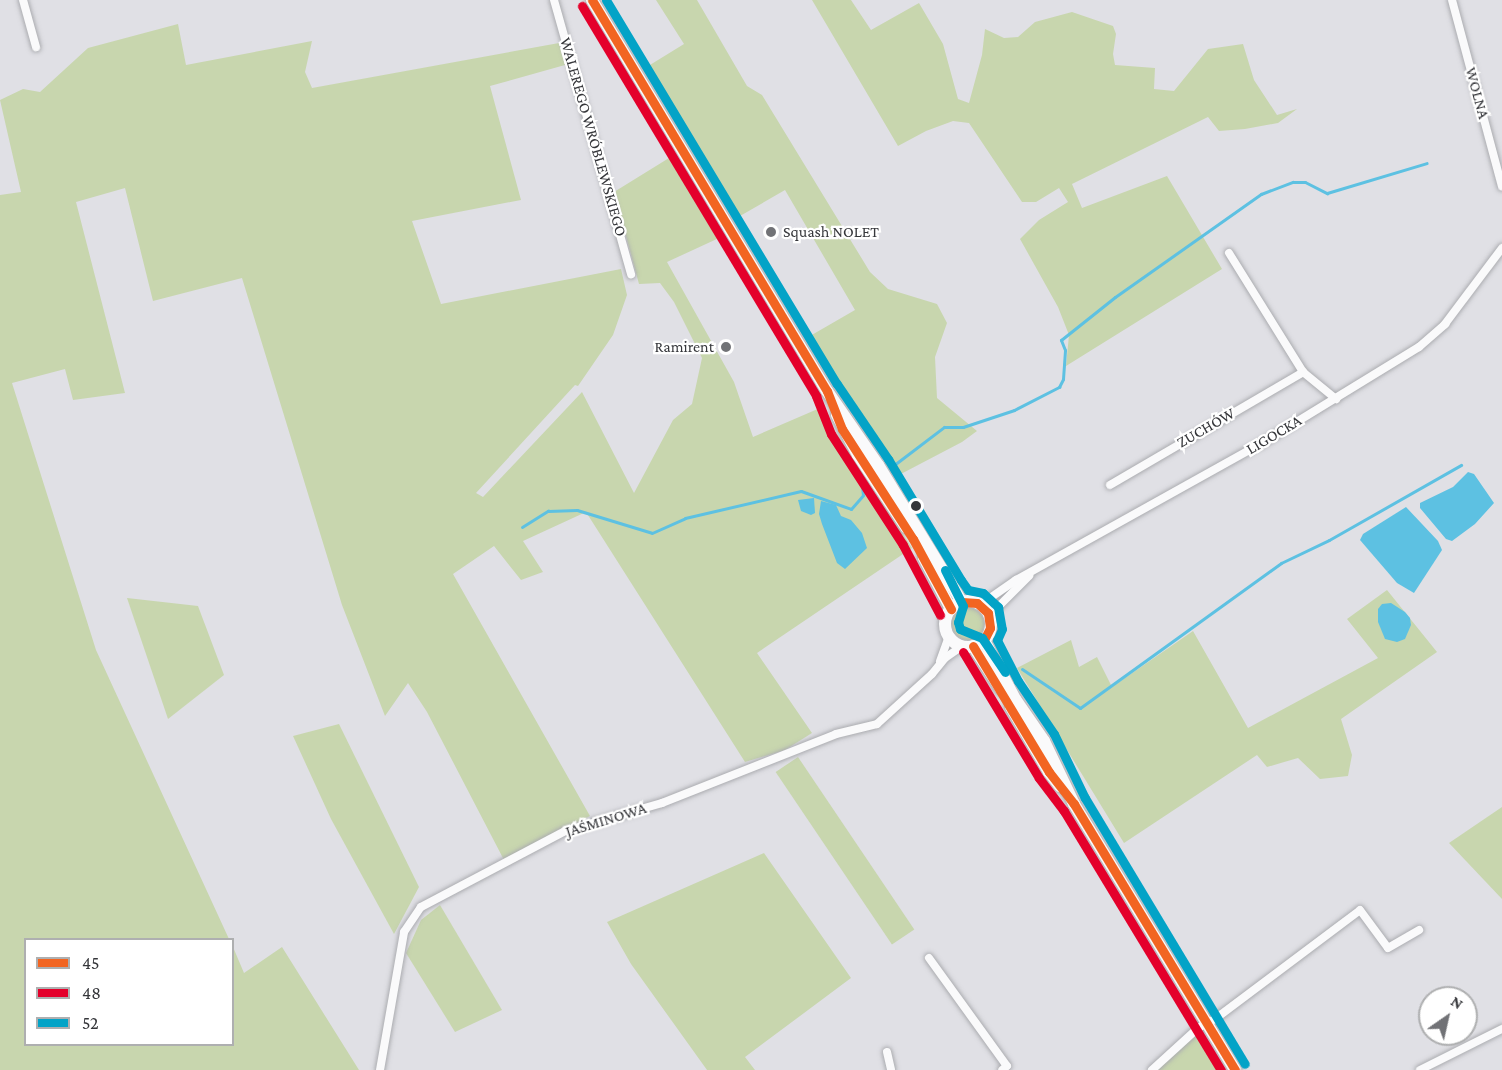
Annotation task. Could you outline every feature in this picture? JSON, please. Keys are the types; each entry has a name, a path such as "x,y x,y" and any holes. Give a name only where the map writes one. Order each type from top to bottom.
{"main road":[{"path":"592,0 827,391 878,465 962,602"},
{"path":"827,391 842,429 923,555 951,609"},
{"path":"973,644 990,628 989,616 980,605 962,602 951,609 945,620 949,636 973,644 1049,772 1074,804 1235,1070"}],"street":[{"path":"23,0 36,47"},
{"name":"WALEREGO WRÓBLEWSKIEGO","path":"554,0 631,274"},
{"name":"WOLNA","path":"1452,0 1502,186"},
{"name":"LIGOCKA","path":"980,605 1016,580 1033,573 1336,399 1432,338 1502,248"},
{"path":"1229,253 1303,372 1336,399"},
{"name":"LIGOCKA","path":"1490,266 1502,259"},
{"name":"ZUCHÓW","path":"1110,484 1303,372"},
{"name":"LIGOCKA","path":"989,616 1033,573"},
{"name":"JAŚMINOWA","path":"380,1070 404,932 421,907 565,831 662,803 836,734 878,724 932,674 939,664 949,636"},
{"name":"JAŚMINOWA","path":"939,664 973,644"},
{"path":"1152,1070 1198,1028 1360,910 1388,948 1419,930"},
{"path":"929,958 1007,1066 1002,1070"},
{"path":"1420,1070 1502,1029"},
{"path":"887,1052 891,1070"}],"green space":[{"path":"656,0 697,0 747,86 762,95 870,272 888,289 937,304 947,323 935,357 937,398 977,431 962,442 899,475 894,472 810,336 855,310 785,190 740,216 645,68 684,44"},
{"path":"812,0 851,0 871,30 919,3 943,44 958,99 969,103 982,55 985,29 1004,38 1018,37 1035,22 1072,12 1113,26 1116,34 1113,54 1115,65 1155,68 1154,89 1174,91 1208,49 1243,44 1254,80 1277,115 1297,109 1278,123 1245,129 1219,131 1208,117 1072,184 1082,208 1167,176 1222,269 1066,366 1069,335 1058,307 1020,239 1039,220 1068,202 1059,188 1036,202 1022,202 969,123 953,121 926,131 898,146"},
{"path":"178,24 186,65 312,41 305,72 312,88 559,43 565,65 490,86 521,200 412,221 441,304 621,269 627,295 613,335 578,386 575,385 476,493 483,497 582,392 634,493 673,420 692,404 702,358 674,302 660,283 639,284 614,192 669,158 719,238 667,262 734,382 753,437 820,408 912,548 757,653 812,733 785,750 745,762 586,512 523,541 543,572 521,580 494,546 453,574 590,816 504,860 427,712 408,683 385,716 342,605 242,278 153,301 125,188 76,202 125,393 73,400 65,369 12,383 96,650 229,938 24,938 24,1046 234,1046 234,949 244,973 282,947 359,1070 0,1070 0,195 21,192 0,100 23,89 40,92 88,48"},
{"path":"1387,590 1437,652 1341,719 1352,755 1348,776 1320,779 1298,758 1267,767 1257,755 1124,843 1017,668 1071,640 1079,667 1097,657 1112,687 1193,631 1248,728 1378,658 1347,619"},
{"path":"127,598 198,606 224,675 168,719"},
{"path":"968,608 979,613 984,624 979,635 968,640 957,635 952,624 957,613"},
{"path":"339,724 419,887 394,934 331,819 293,736"},
{"path":"798,757 914,929 892,945 776,772"},
{"path":"1502,807 1502,899 1449,843"},
{"path":"764,853 851,978 745,1057 755,1070 707,1070 631,964 607,922"},
{"path":"440,905 502,1010 455,1032 406,953 421,920"},
{"path":"1196,1035 1218,1070 1157,1070"}],"water":[{"path":"1468,472 1474,474 1494,503 1475,524 1452,541 1446,539 1420,508 1420,503 1453,487"},
{"path":"814,498 815,513 811,515 801,511 798,500"},
{"path":"821,501 836,505 841,516 851,520 862,533 867,548 845,569 837,563 822,524 819,514"},
{"path":"1406,507 1438,541 1442,550 1414,593 1397,583 1360,540 1363,534"},
{"path":"1391,603 1410,618 1411,625 1405,639 1397,642 1385,639 1378,622 1378,609 1382,604"}],"waterway":[{"path":"894,465 944,427 963,427 1014,410 1059,387 1063,379 1065,350 1061,340 1115,297 1261,194 1293,182 1305,182 1327,193 1427,163"},
{"path":"1022,669 1080,708 1281,563 1329,540 1461,465"},
{"path":"522,527 548,511 577,510 652,533 685,518 801,491 851,509 863,495 862,487"}],"transit line":[{"name":"45","path":"592,0 827,391 842,429 913,539 951,609"},
{"name":"52","path":"606,0 837,384 888,459 961,580 968,590 983,593 998,607 1002,629 997,640 1018,681 1054,734 1085,798 1245,1064"},
{"name":"48","path":"582,6 816,396 831,434 903,545 940,615"},
{"name":"52","path":"945,570 963,606 958,622 960,629 982,638 1005,672"},
{"name":"45","path":"962,602 977,603 988,613 990,628 984,640"},
{"name":"45","path":"973,646 1049,772 1074,804 1235,1070"},
{"name":"48","path":"963,652 1039,778 1064,811 1221,1070"}],"place":[{"name":"Squash NOLET","path":"771,232"},
{"name":"Ramirent","path":"726,347"}]}
